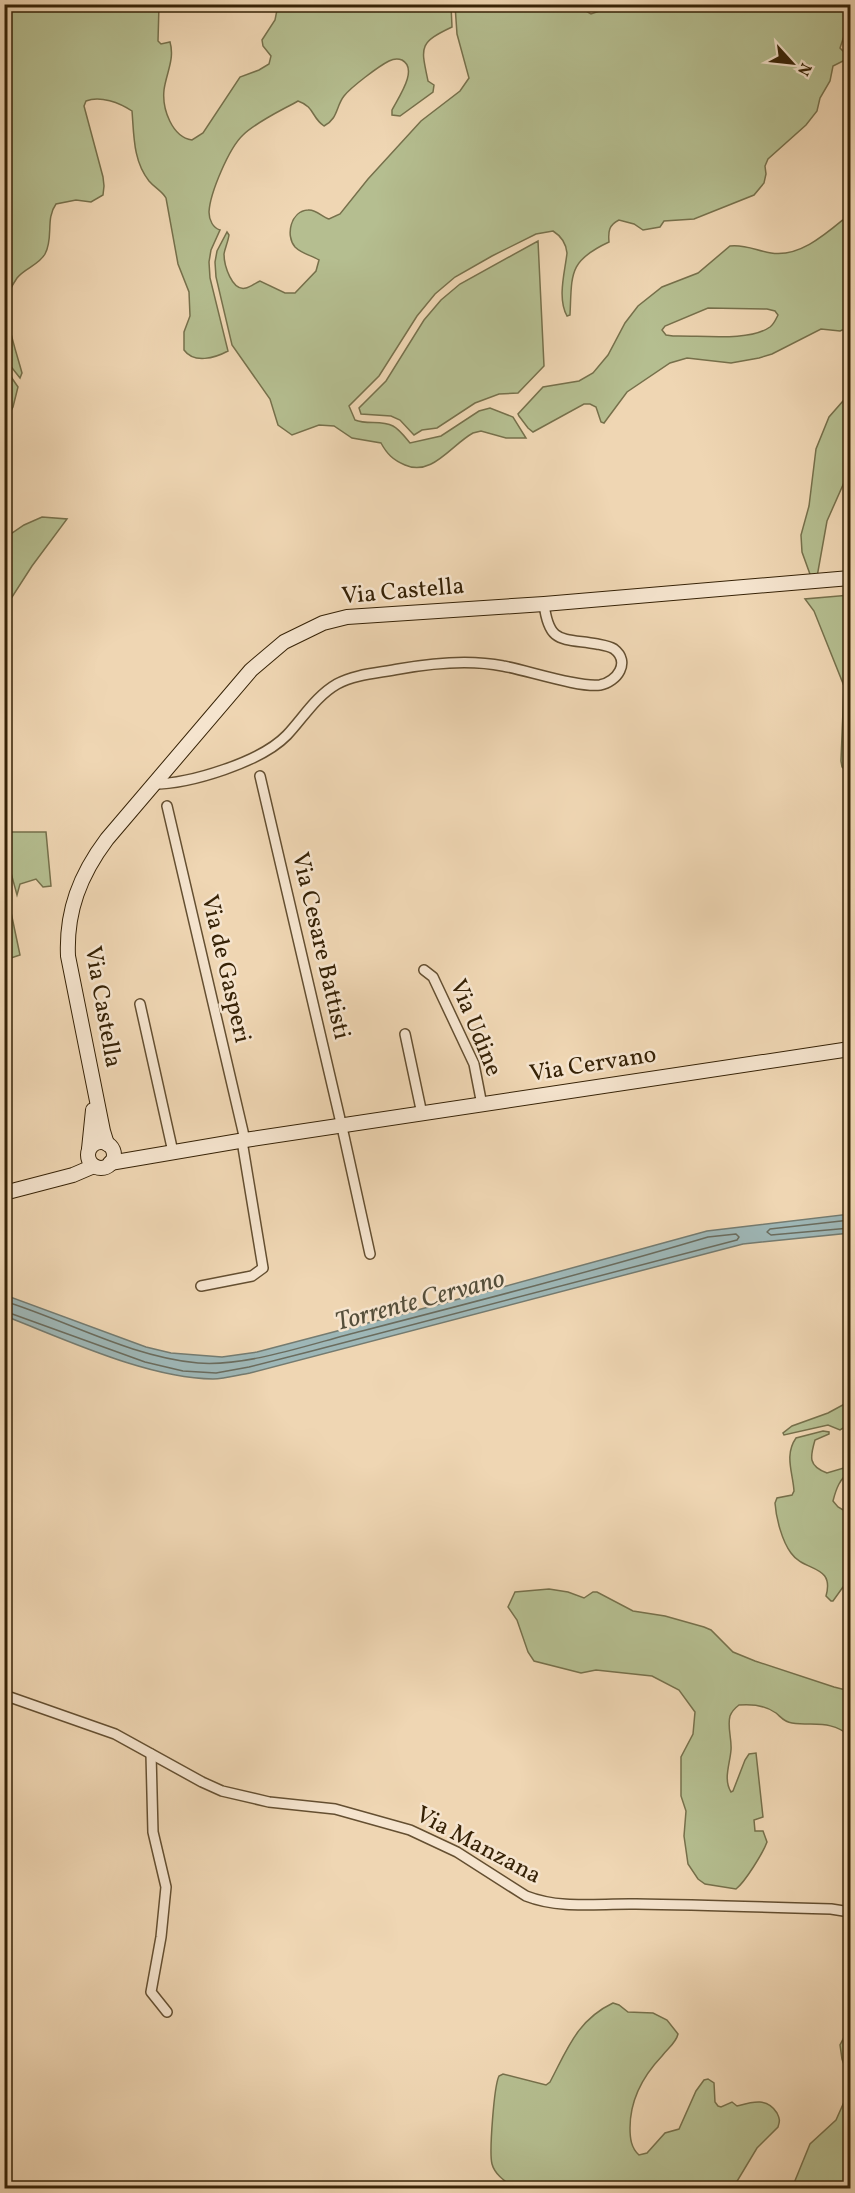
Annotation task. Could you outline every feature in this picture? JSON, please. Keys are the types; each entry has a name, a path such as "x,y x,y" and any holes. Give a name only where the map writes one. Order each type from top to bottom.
{"main road":[{"name":"Via Castella","path":"93,1084 68,956 71,907 78,886 95,855 153,784 250,670 284,642 311,627 347,617 850,578"},
{"name":"Via Cervano","path":"110,1163 243,1140 850,1049"},
{"path":"4,1193 62,1178 94,1166 104,1167 110,1163 113,1156 93,1084"},
{"path":"93,1084 89,1160 94,1166"},
{"path":"62,1178 76,1168 95,1143 109,1146 122,1156 141,1158"}],"street":[{"path":"153,784 178,783 259,756 285,737 324,693 351,679 407,668 455,663 500,665 591,685 610,682 618,676 622,664 619,654 603,645 571,641 553,633 548,627 544,603"},
{"name":"Via Cesare Battisti","path":"260,776 342,1126"},
{"name":"Via de Gasperi","path":"167,806 243,1140 263,1268 252,1276 201,1286"},
{"name":"Via Udine","path":"424,970 433,977 470,1057 482,1105"},
{"path":"140,1004 173,1152"},
{"path":"405,1034 422,1114"},
{"path":"342,1126 370,1254"},
{"name":"Via Manzana","path":"4,1695 106,1731 222,1791 270,1802 343,1811 410,1830 457,1852 526,1896 546,1902 576,1905 633,1904 831,1909 850,1912"},
{"path":"151,1754 153,1832 166,1887 161,1937 150,1992 167,2012"}],"green space":[{"path":"5,4 159,5 158,41 161,44 170,42 171,48 171,60 164,90 165,105 174,128 185,138 192,140 203,133 240,77 269,64 271,56 263,46 262,40 275,20 278,5 451,5 452,27 433,37 425,47 424,60 428,81 434,85 433,92 400,116 392,115 392,110 406,84 408,70 407,64 395,59 379,67 348,92 341,100 332,120 324,126 307,106 298,101 255,125 238,141 221,171 209,212 212,223 220,230 211,250 210,278 228,351 217,356 193,357 184,350 184,332 190,316 189,292 178,264 166,198 149,181 137,156 132,111 110,101 92,99 86,101 84,106 103,177 103,195 91,202 76,200 56,204 51,216 49,242 45,254 15,280 10,291 7,299 7,315 22,373 20,378 5,359 4,250 8,244 4,225"},
{"path":"455,5 581,5 591,14 617,5 850,5 850,28 845,33 840,48 845,53 845,60 833,66 830,81 820,98 817,111 806,125 768,159 765,166 764,183 754,195 694,219 664,221 660,227 643,230 634,224 619,220 610,229 609,242 586,256 575,270 572,279 570,315 567,316 562,293 567,253 564,243 556,233 553,231 536,234 492,256 455,277 435,294 417,316 379,376 349,406 355,420 393,426 410,443 441,436 479,411 490,408 513,417 526,438 506,438 481,431 473,433 433,463 415,468 394,459 381,443 352,438 334,426 319,425 292,435 278,425 270,399 232,345 216,277 215,262 217,251 227,232 229,235 224,259 227,271 237,286 246,288 260,281 285,293 295,293 316,271 319,260 295,247 292,242 291,224 297,215 302,211 311,210 329,219 340,214 368,179 421,121 460,91 469,78 457,34"},
{"path":"850,214 850,327 840,331 821,329 772,354 759,358 731,363 687,358 670,363 627,392 604,423 601,422 596,407 590,404 584,404 533,432 519,416 518,414 543,387 579,381 593,373 608,355 625,323 638,306 662,287 698,273 730,246 771,253 793,251 804,247 824,235","holes":["708,308 775,311 778,315 774,323 761,332 750,335 673,336 666,335 662,330 665,326"]},
{"path":"538,241 544,366 518,393 499,394 475,403 437,428 422,430 414,435 400,420 391,416 361,414 359,408 386,381 424,320 441,300 460,284"},
{"path":"5,368 18,387 13,407 5,422"},
{"path":"850,393 850,469 827,521 817,577 811,577 802,552 801,535 809,506 816,449 829,417"},
{"path":"42,517 67,519 32,566 5,608 5,538 24,525"},
{"path":"850,595 850,770 845,770 841,761 844,686 814,611 805,599"},
{"path":"4,832 46,832 51,886 43,887 36,879 20,884 17,895 5,851"},
{"path":"8,898 20,955 5,960 5,899"},
{"path":"850,1401 850,1424 840,1430 828,1425 784,1435 783,1433 792,1426 828,1413"},
{"path":"823,1431 829,1434 815,1440 812,1451 812,1460 816,1467 827,1473 850,1468 850,1472 839,1484 833,1501 850,1514 850,1585 843,1587 833,1601 826,1596 828,1586 822,1573 797,1559 788,1548 780,1529 775,1503 777,1498 792,1495 794,1491 790,1451 796,1438"},
{"path":"549,1589 568,1592 584,1598 597,1592 633,1611 665,1616 704,1627 711,1630 733,1652 850,1691 850,1736 829,1726 789,1722 772,1710 758,1706 739,1705 730,1716 731,1746 727,1782 731,1792 733,1791 745,1760 749,1754 756,1753 763,1817 754,1820 755,1831 763,1831 767,1842 753,1867 736,1889 705,1884 698,1879 688,1864 684,1836 686,1811 681,1796 681,1757 693,1734 695,1712 679,1690 652,1676 596,1670 581,1673 534,1661 528,1652 517,1620 508,1607 515,1592"},
{"path":"613,2003 628,2012 653,2013 667,2020 678,2034 674,2043 649,2072 635,2098 630,2135 639,2155 647,2153 665,2133 679,2129 696,2091 704,2080 708,2079 714,2083 715,2102 718,2106 732,2102 737,2106 759,2102 769,2105 777,2113 778,2127 757,2148 733,2188 514,2188 496,2172 491,2157 495,2092 499,2076 503,2074 546,2085 550,2082 568,2047 582,2027 590,2018"},
{"path":"850,2026 850,2081 842,2059 840,2045"},
{"path":"850,2081 850,2188 792,2188 810,2144 836,2120 848,2093"}],"water":[{"path":"850,1214 850,1233 743,1244 250,1373 222,1378 188,1377 135,1365 5,1316 5,1295 146,1347 171,1353 222,1357 257,1352 707,1231"}],"water label":[{"name":"Torrente Cervano","path":"420,1301"}]}
